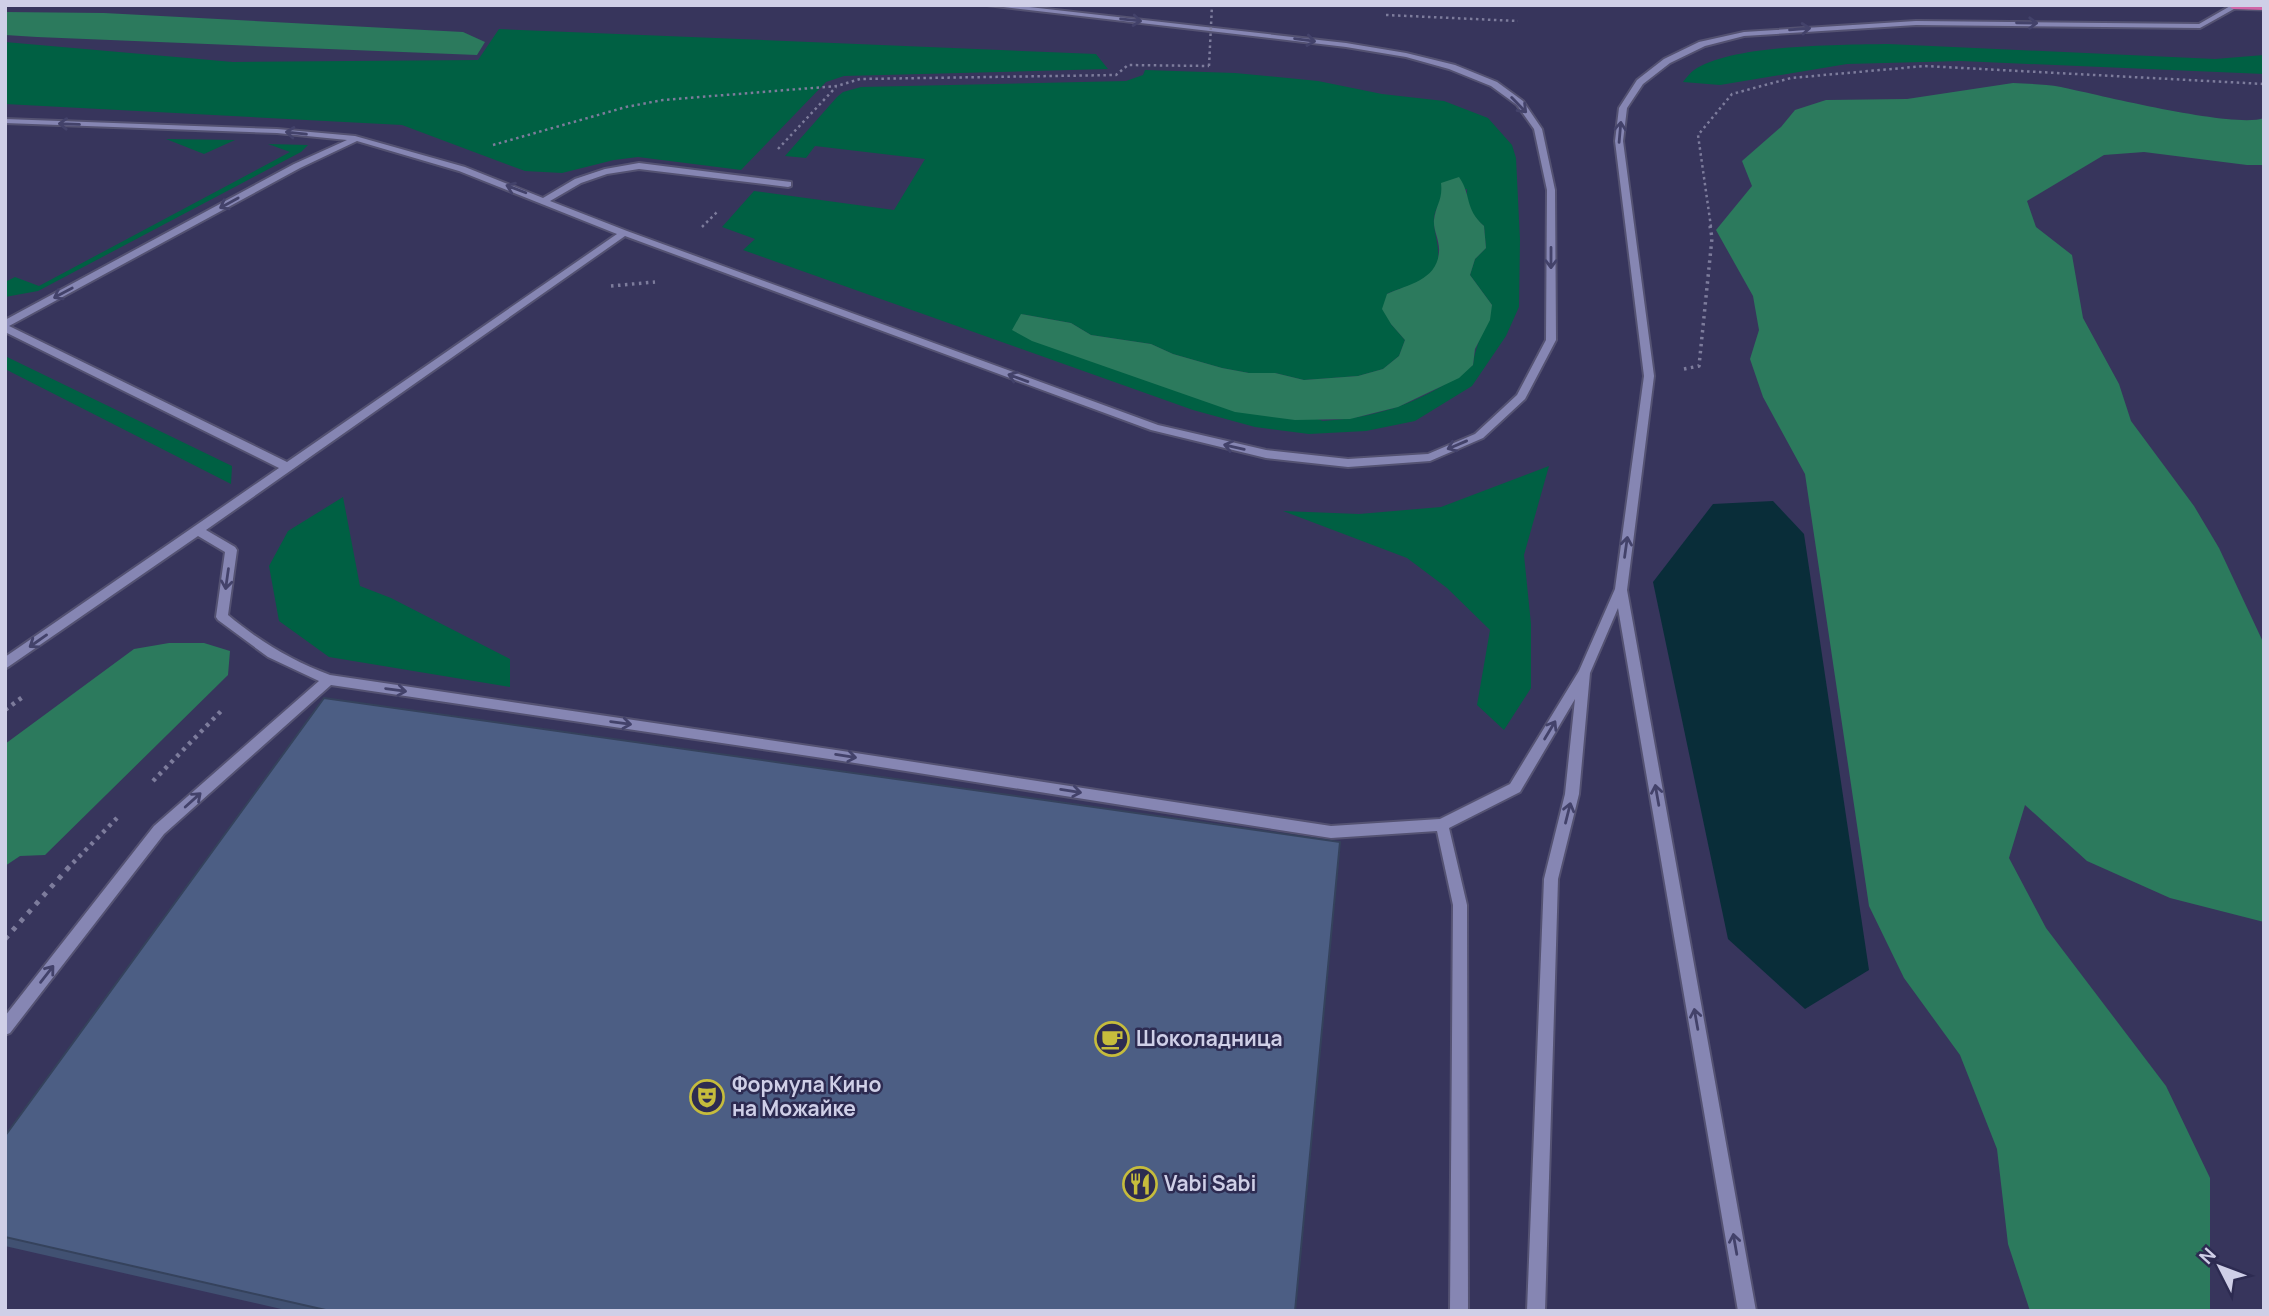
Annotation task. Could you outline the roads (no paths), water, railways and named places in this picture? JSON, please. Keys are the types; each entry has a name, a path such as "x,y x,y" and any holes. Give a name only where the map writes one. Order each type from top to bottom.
{"highway":[{"path":"2233,5 2264,6"}],"lane":[{"path":"5,121 277,131 355,138 445,163 624,233 1155,428 1266,454 1348,463 1430,457 1479,436 1521,397 1551,340 1551,190 1538,129 1520,103 1493,84 1452,66 1418,58 1346,45 990,5"},
{"path":"197,530 231,550 222,617 253,644 292,668 329,680 1331,832 1442,825 1515,788 1584,673 1621,590 1649,376 1619,141 1623,108 1640,82 1667,61 1702,44 1744,34 1916,23 2200,26 2238,5"},
{"path":"5,326 297,166 355,138"},
{"path":"545,200 578,181 604,172 639,166 788,184"},
{"path":"5,664 624,233"},
{"path":"5,326 287,467"},
{"path":"1621,590 1747,1311"},
{"path":"1536,1311 1551,879 1572,794 1584,673"},
{"path":"5,1028 159,830 329,680"},
{"path":"1442,825 1460,905 1459,1311"}],"water":[{"path":"1773,501 1804,534 1869,970 1805,1009 1728,939 1653,582 1713,504"}],"place":[{"name":"Шоколадница","path":"1112,1039"},
{"name":"Формула Кино на Можайке","path":"707,1097"},
{"name":"Vabi Sabi","path":"1140,1184"}]}
